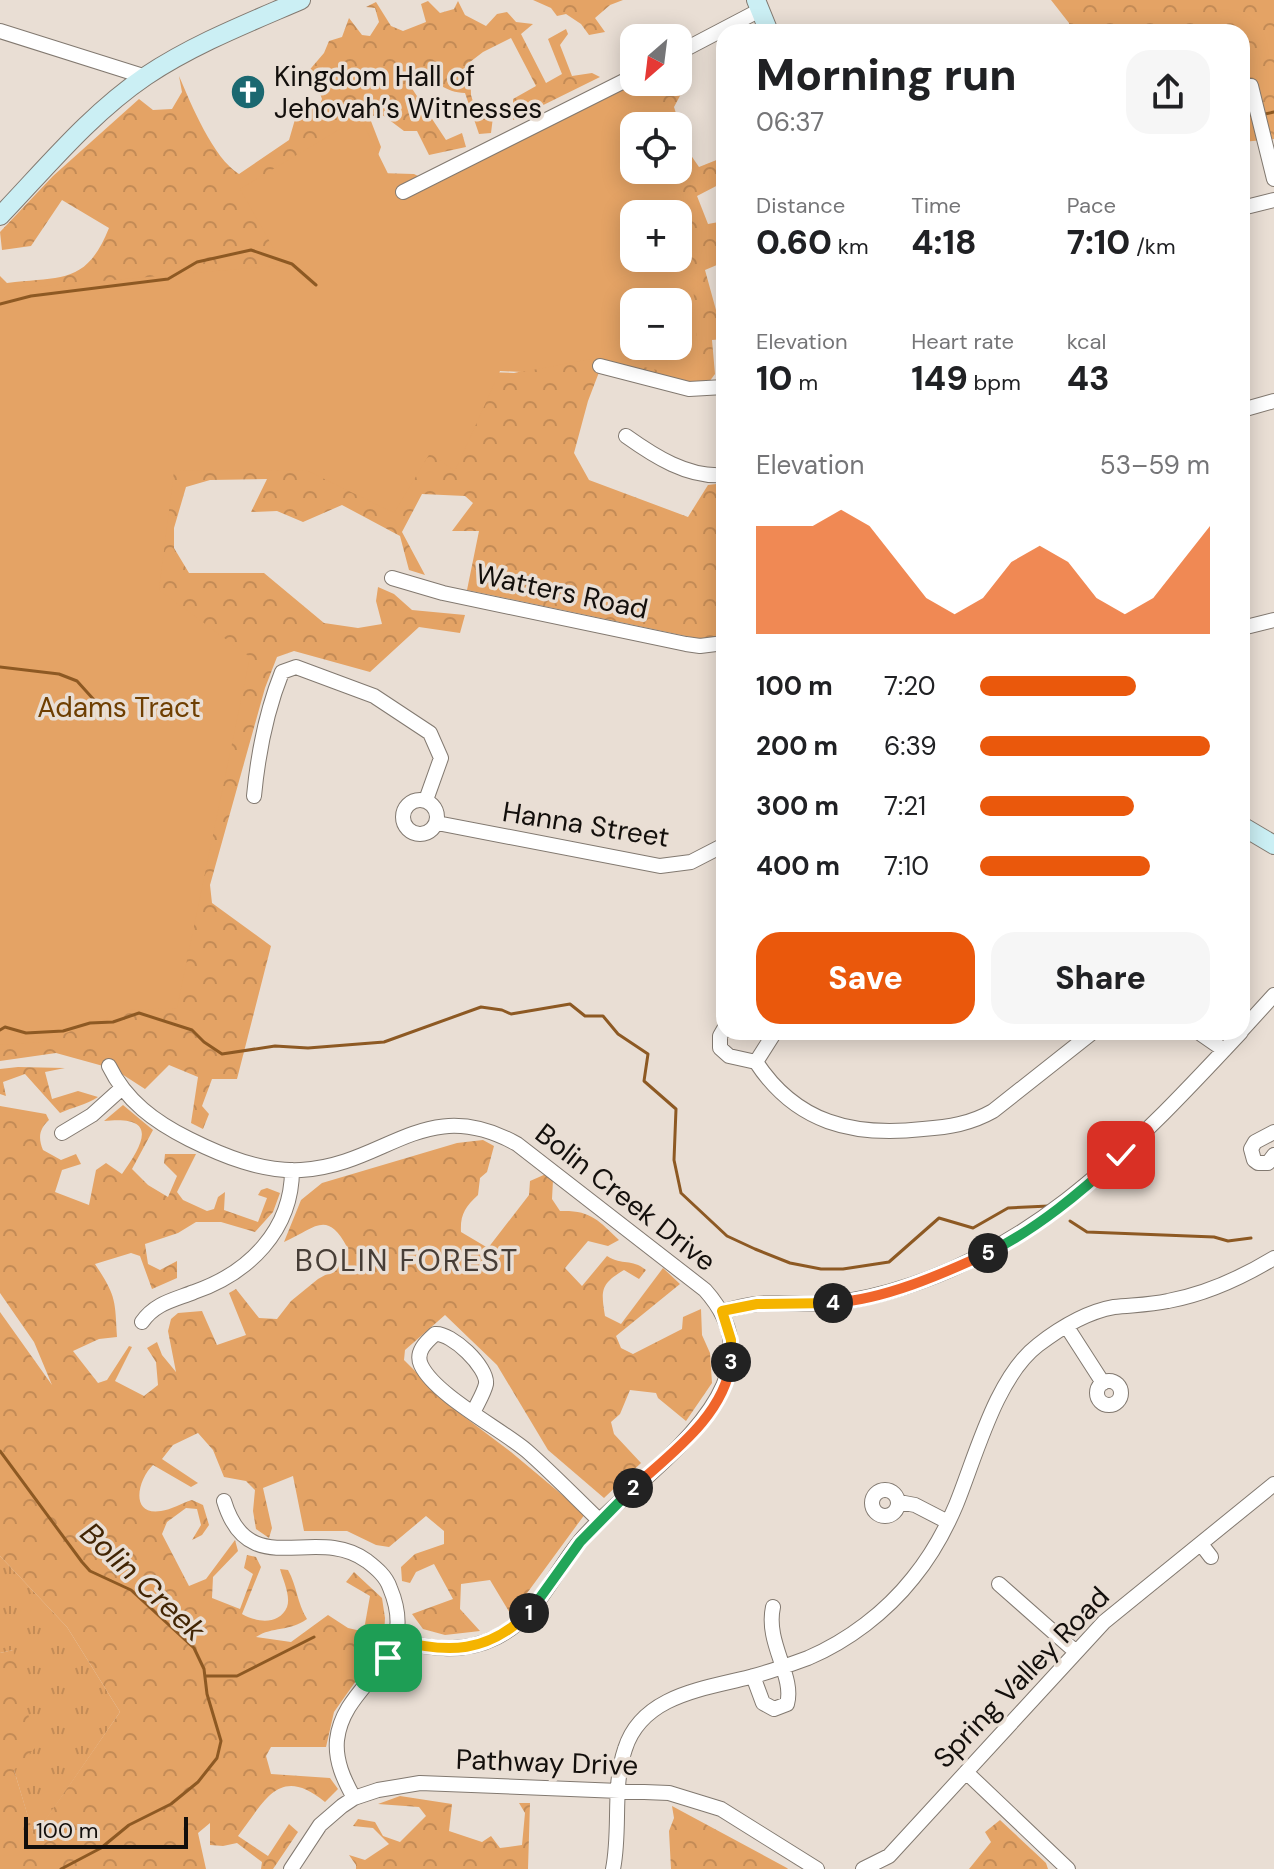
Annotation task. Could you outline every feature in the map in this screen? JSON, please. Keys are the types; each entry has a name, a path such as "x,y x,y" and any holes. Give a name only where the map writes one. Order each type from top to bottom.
{"main road":[{"path":"0,216 87,125 146,77 208,41 301,0"},
{"path":"758,5 766,24"},
{"path":"1250,831 1274,845"}],"street":[{"path":"726,24 758,5"},
{"path":"692,45 716,30"},
{"path":"0,31 146,77"},
{"path":"403,192 620,83"},
{"path":"1250,86 1274,179"},
{"path":"1250,206 1274,200"},
{"path":"600,366 689,389 716,387"},
{"path":"1250,408 1274,401"},
{"path":"626,436 660,460 716,476"},
{"name":"Watters Road","path":"392,578 443,593 686,644 716,644"},
{"path":"1250,626 1274,620"},
{"path":"254,796 258,755 276,686 282,672 296,667 374,696 430,733 441,758 426,800"},
{"path":"417,800 426,800 437,812 437,823 429,832 417,835 403,823 402,817 407,806 417,800"},
{"name":"Hanna Street","path":"437,823 660,866 691,862 716,849"},
{"path":"1250,1021 1274,995"},
{"path":"720,1040 720,1048 729,1056 756,1062 772,1086 790,1102 822,1119 857,1130 900,1132 975,1121 993,1111 1083,1040"},
{"path":"756,1062 770,1040"},
{"path":"1210,1040 1224,1050"},
{"path":"722,1311 757,1304 847,1302 922,1280 992,1251 1024,1232 1092,1182 1155,1122 1233,1040"},
{"name":"Bolin Creek Drive","path":"109,1066 132,1101 155,1120 206,1147 241,1161 292,1170 347,1160 431,1127 483,1129 517,1144 705,1290 722,1311 731,1340 732,1357 724,1389 694,1432 580,1542 529,1613 494,1638 462,1648 439,1649 396,1640"},
{"path":"62,1133 92,1115 122,1088"},
{"path":"1273,1135 1255,1142 1251,1155 1254,1160 1264,1164 1271,1161 1274,1155"},
{"path":"142,1322 162,1303 222,1281 262,1249 288,1207 292,1170"},
{"path":"613,1869 624,1749 636,1728 664,1703 686,1692 781,1668 836,1643 881,1611 913,1578 948,1522 989,1419 1012,1373 1028,1353 1092,1312 1167,1301 1208,1290 1274,1258"},
{"path":"1067,1327 1103,1383"},
{"path":"473,1413 486,1383 484,1373 474,1359 449,1337 442,1333 435,1334 420,1350 419,1362 428,1375 473,1413 527,1451 600,1521"},
{"name":"Spring Valley Road","path":"863,1869 887,1862 1104,1622 1274,1484"},
{"path":"224,1501 241,1535 259,1546 271,1549 338,1547 351,1551 383,1575 393,1595 397,1610 396,1640 388,1658 353,1702 340,1726 337,1741 339,1765 354,1798"},
{"path":"899,1502 915,1505 948,1522"},
{"path":"1201,1544 1211,1557"},
{"path":"999,1584 1076,1652"},
{"path":"753,1676 763,1703 769,1708 779,1709 789,1700 789,1689 771,1632 773,1607"},
{"path":"966,1772 1068,1869"},
{"name":"Pathway Drive","path":"291,1869 320,1825 354,1798 391,1786 420,1783 669,1793 709,1805 746,1823 817,1869"}],"green space":[{"path":"533,0 623,0 610,5 595,18 605,32 589,35 581,24 566,14 557,16 551,8"},
{"path":"1051,0 1274,0 1274,139 1250,141 1250,24 1069,23"},
{"path":"428,1 440,13 454,9 458,1 465,15 486,26 497,14 507,12 516,22 533,24 521,34 546,83 562,74 548,39 566,29 568,34 560,45 572,76 592,73 600,77 513,120 513,99 536,86 511,38 470,62 471,95 478,118 493,117 491,133 479,134 465,93 428,82 409,84 446,140 462,133 466,147 429,155 417,131 404,131 384,116 369,116 381,147 376,161 379,173 414,174 430,182 485,372 514,373 596,355 620,357 620,360 683,364 683,360 692,360 692,288 680,288 680,272 692,272 692,200 668,200 656,184 692,184 692,157 699,167 716,160 716,186 697,196 708,224 716,222 716,265 705,270 716,310 716,340 712,340 715,374 709,382 688,385 601,367 574,453 589,480 688,517 708,485 716,484 716,642 467,590 479,531 452,531 473,503 465,496 422,494 402,532 425,575 409,570 400,536 342,505 303,522 277,511 251,512 267,479 210,480 186,487 174,528 174,548 189,573 264,573 324,623 358,628 382,624 376,601 378,587 394,594 412,610 465,615 460,633 419,627 370,672 294,651 277,657 265,688 210,885 212,903 271,946 237,1079 212,1079 202,1106 209,1114 203,1129 191,1123 198,1077 169,1065 145,1089 114,1069 56,1053 0,1061 0,276 7,283 70,274 91,260 109,228 62,200 31,246 2,250 0,232 53,176 139,99 153,110 172,109 182,92 179,76 212,143 220,156 239,174 289,140 296,116 320,104 321,95 306,74 324,53 329,41 342,37 349,18 362,35 370,36 379,22 375,8 366,7 376,2 391,26 403,31 426,22 421,4"},
{"name":"Adams Tract","path":"620,90 620,96 656,96 660,112 620,112 620,184 680,184 684,200 620,200 620,272 692,271 700,380 601,357 522,372 500,371 455,471 430,453 394,513 306,470 174,471 159,590 250,657 177,1008 130,1010 41,1042 0,1045 0,290 283,265 240,189 360,117 401,200"},
{"path":"634,96 680,96 674,107 676,112 625,112"},
{"path":"65,1068 45,1072 52,1099 78,1091 98,1097 60,1113 25,1074 3,1082 6,1096 0,1094 0,1069"},
{"path":"123,1105 153,1130 132,1169 148,1185 168,1197 177,1176 164,1163 165,1154 196,1154 177,1192 183,1200 207,1211 214,1209 218,1197 225,1192 224,1210 258,1222 267,1198 258,1195 261,1190 267,1188 280,1193 273,1212 255,1232 221,1222 196,1222 178,1233 145,1244 148,1264 160,1270 177,1261 177,1278 152,1289 140,1256 131,1253 95,1264 113,1298 117,1337 99,1339 73,1351 98,1383 107,1380 129,1346 132,1347 115,1381 144,1396 158,1385 156,1362 147,1348 157,1342 162,1355 176,1372 168,1331 171,1319 178,1313 202,1311 217,1345 246,1335 229,1293 236,1289 259,1318 277,1319 291,1301 336,1269 347,1247 333,1228 326,1225 312,1227 284,1242 301,1200 322,1183 457,1143 483,1140 494,1146 487,1172 480,1178 478,1195 467,1207 461,1221 461,1232 488,1248 529,1195 530,1181 546,1174 553,1180 552,1199 560,1211 587,1214 619,1240 608,1246 588,1241 565,1268 582,1286 607,1256 646,1270 639,1279 624,1270 606,1284 603,1294 605,1316 621,1324 663,1268 680,1284 616,1336 621,1348 633,1354 682,1329 683,1317 701,1309 702,1335 710,1353 712,1383 686,1421 656,1393 630,1390 620,1414 611,1422 614,1434 641,1463 604,1498 548,1450 497,1365 445,1315 405,1350 404,1360 450,1406 585,1514 511,1615 490,1580 461,1584 460,1609 480,1631 445,1635 423,1629 412,1614 453,1599 434,1564 416,1572 410,1583 402,1581 401,1567 415,1554 444,1544 444,1531 426,1516 389,1547 376,1545 347,1531 304,1531 293,1476 263,1488 272,1528 269,1538 256,1529 253,1511 255,1490 246,1481 224,1477 213,1450 198,1433 173,1445 162,1459 198,1483 191,1487 153,1465 143,1479 139,1495 144,1508 161,1511 192,1500 203,1505 209,1525 202,1535 192,1540 201,1525 197,1509 186,1508 167,1522 162,1534 189,1586 206,1579 235,1540 238,1551 213,1577 212,1598 240,1609 253,1574 244,1568 247,1555 256,1557 261,1567 242,1614 253,1619 273,1620 287,1607 287,1593 280,1569 288,1570 307,1619 256,1637 291,1642 328,1615 348,1628 361,1631 370,1596 346,1582 354,1572 382,1598 384,1637 334,1712 326,1747 271,1747 266,1756 271,1774 330,1778 338,1789 325,1802 296,1786 284,1787 265,1800 238,1836 268,1856 289,1824 298,1832 273,1869 261,1869 262,1862 237,1843 210,1845 210,1823 198,1833 206,1869 0,1869 0,1653 13,1650 36,1747 14,1770 34,1836 120,1712 67,1627 0,1556 0,1312 52,1385 34,1342 0,1293 0,1106 46,1114 49,1120 40,1134 43,1150 61,1160 76,1154 81,1164 62,1170 55,1192 89,1205 96,1170 106,1163 122,1174 140,1142 140,1127 133,1122 104,1121"},
{"path":"0,1556 67,1627 120,1712 34,1837 14,1770 13,1650 0,1653"},
{"path":"400,1796 452,1804 449,1831 482,1842 491,1836 500,1848 522,1845 525,1813 519,1803 530,1803 528,1869 356,1869 349,1855 365,1860 389,1844 373,1828 353,1826 358,1819 375,1822 383,1836 400,1842 426,1816 419,1807 378,1804"},
{"path":"672,1806 788,1869 671,1869 669,1831 674,1818"},
{"path":"1000,1820 1046,1863 1048,1869 969,1869 991,1842 985,1832"}],"waterway":[{"path":"1265,114 1274,112"},
{"path":"0,304 31,296 168,279 197,262 251,250 292,264 316,285"},
{"path":"0,667 59,674 77,681 95,701"},
{"path":"0,1030 5,1027 26,1033 63,1031 90,1023 113,1022 139,1013 192,1030 222,1054 275,1046 308,1048 384,1042 481,1007 511,1014 570,1004 585,1016 603,1016 618,1034 648,1054 644,1081 676,1109 674,1160 681,1193 727,1236 755,1249 790,1263 821,1269 843,1269 889,1262 939,1218 973,1228 1008,1208 1049,1206"},
{"path":"1070,1221 1087,1232 1214,1237 1228,1241 1251,1238"},
{"name":"Bolin Creek","path":"0,1451 90,1571 131,1590 194,1648 204,1669 207,1694 221,1741 217,1758 198,1782 171,1804 129,1825 101,1848 61,1869"},
{"path":"205,1676 237,1676 314,1637"}],"place":[{"name":"Kingdom Hall of Jehovah’s Witnesses","path":"248,92"}],"district":[{"name":"BOLIN FOREST","path":"407,1261"}],"route":[{"path":"388,1658 396,1640 439,1649 462,1648 494,1638 529,1613 580,1542 694,1432 724,1389 732,1357 728,1326 722,1311 757,1304 847,1302 962,1265 1014,1239 1070,1200 1121,1155"}]}
